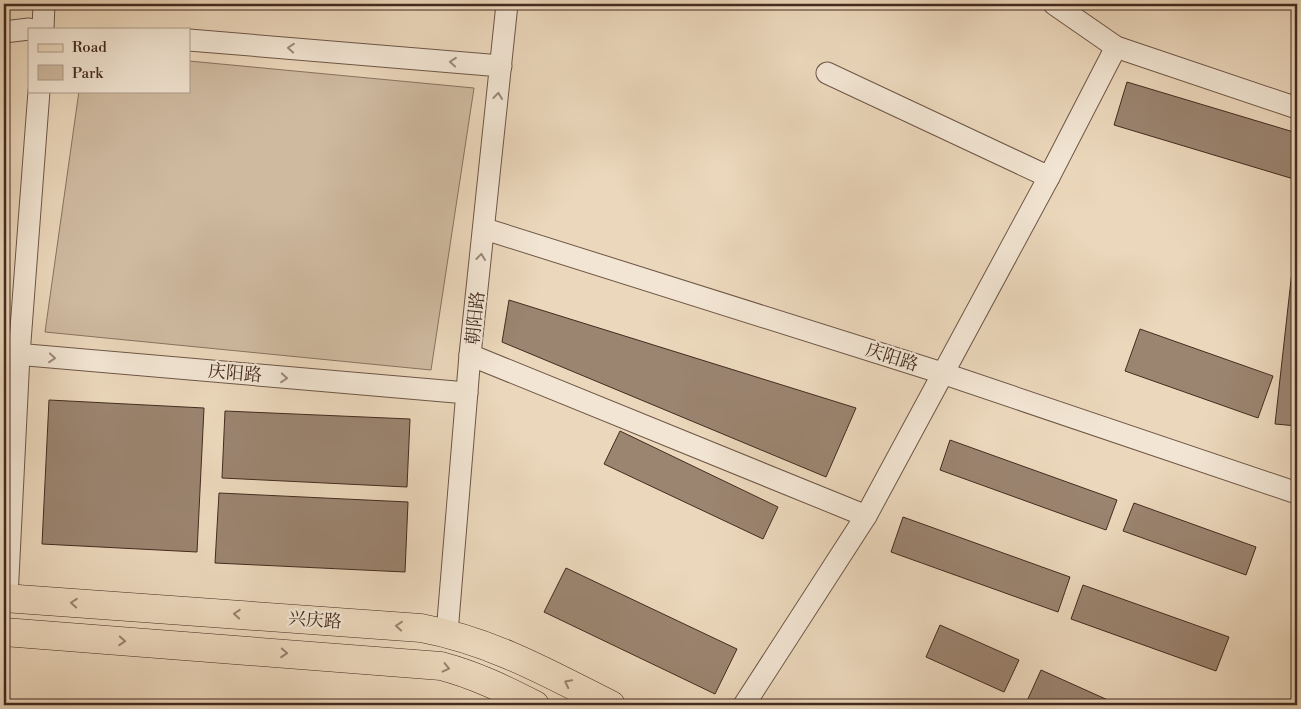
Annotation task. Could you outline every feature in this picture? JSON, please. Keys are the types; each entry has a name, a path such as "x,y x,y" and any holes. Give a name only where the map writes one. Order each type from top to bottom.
{"main road":[{"name":"兴庆路","path":"5,598 372,624 443,632 474,640 517,657 611,705"},
{"name":"兴庆路","path":"4,632 441,666 469,673 535,705"}],"street":[{"path":"35,28 36,4"},
{"path":"43,28 44,4"},
{"name":"朝阳路","path":"443,632 463,392 470,355 484,229 498,66 500,4"},
{"name":"朝阳路","path":"498,66 507,4"},
{"path":"1054,4 1116,47 1297,108"},
{"path":"4,32 28,29"},
{"path":"190,40 498,66"},
{"path":"744,705 866,516 1049,178 1116,47"},
{"path":"827,73 1049,178"},
{"path":"4,494 11,354 39,92"},
{"name":"庆阳路","path":"484,229 942,373 1297,492"},
{"path":"5,598 11,354"},
{"name":"庆阳路","path":"11,354 463,392"},
{"path":"470,355 866,516"}],"green space":[{"path":"190,61 474,88 431,370 45,332 79,92 190,92"}],"building":[{"path":"1127,82 1297,133 1297,180 1114,125"},
{"path":"1295,244 1297,245 1297,426 1275,424"},
{"path":"509,300 856,408 826,477 502,342"},
{"path":"1140,329 1273,376 1258,418 1125,371"},
{"path":"49,400 204,408 197,552 42,544"},
{"path":"225,411 410,419 407,487 222,478"},
{"path":"620,431 778,507 763,539 604,464"},
{"path":"950,440 1117,500 1106,530 940,470"},
{"path":"219,493 408,502 405,572 215,563"},
{"path":"1134,503 1256,547 1246,575 1123,531"},
{"path":"903,517 1070,577 1058,612 891,552"},
{"path":"566,568 737,649 715,694 544,612"},
{"path":"1083,585 1229,637 1216,671 1071,619"},
{"path":"940,625 1019,660 1004,692 926,657"},
{"path":"1041,670 1119,705 1036,705 1027,701"}]}
